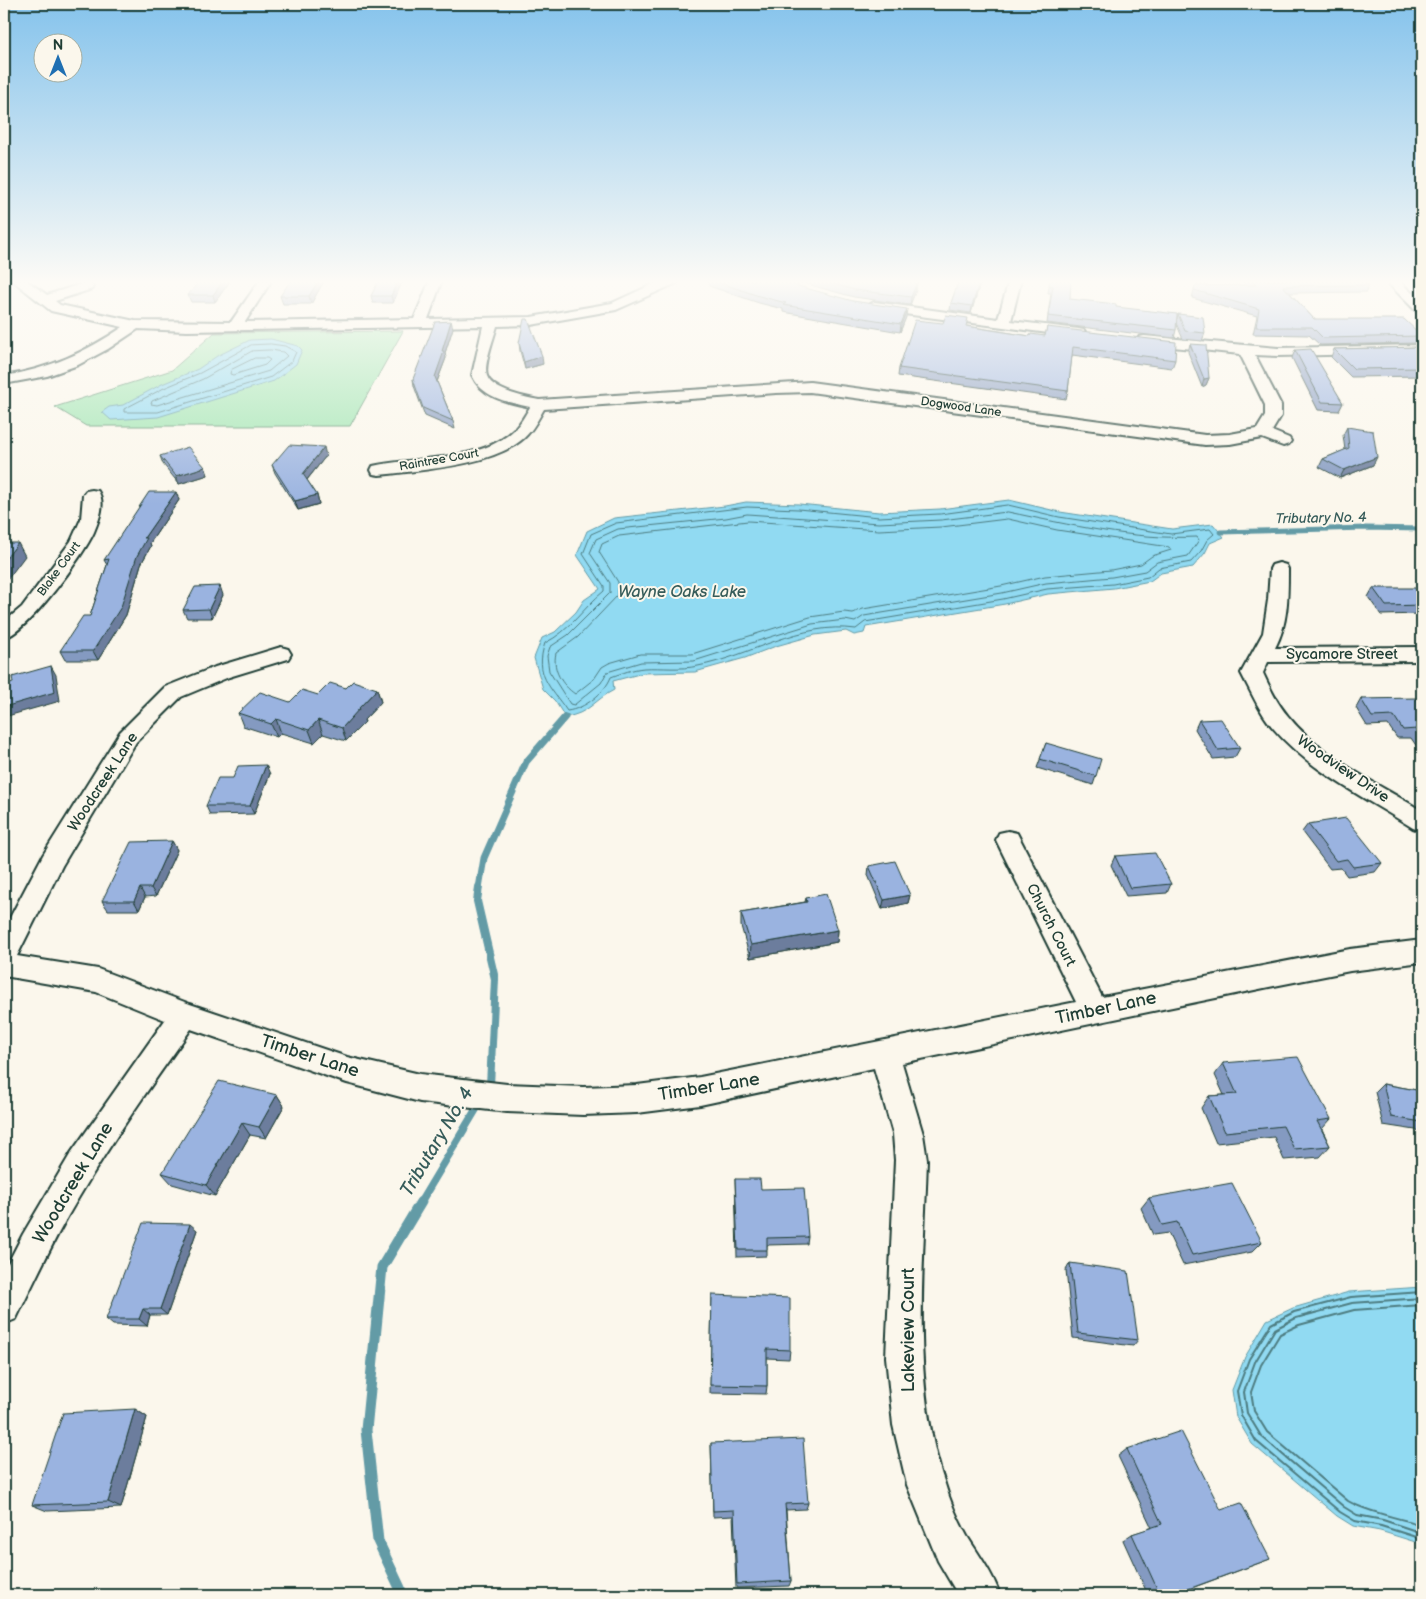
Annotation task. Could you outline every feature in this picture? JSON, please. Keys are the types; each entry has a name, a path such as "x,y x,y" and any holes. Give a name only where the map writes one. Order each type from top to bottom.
{"street":[{"path":"4,380 56,370 89,355"},
{"name":"Dogwood Lane","path":"483,355 478,372 482,381 490,389 504,396 539,404 810,387 1189,438 1219,440 1263,433"},
{"path":"1246,355 1273,405 1273,416 1263,433 1283,441"},
{"name":"Raintree Court","path":"379,470 466,457 492,449 514,438 521,432 539,404"},
{"name":"Blake Court","path":"4,632 29,611 80,542 85,533 94,504 92,495"},
{"name":"Woodview Drive","path":"1279,570 1278,600 1272,633 1252,673 1270,707 1281,723 1312,751 1422,822"},
{"name":"Woodcreek Lane","path":"4,955 52,862 128,737 173,692 222,672 281,654"},
{"name":"Sycamore Street","path":"1262,655 1422,654"},
{"name":"Church Court","path":"1008,840 1095,1011"},
{"name":"Timber Lane","path":"4,965 98,981 186,1015 347,1070 420,1088 504,1098 583,1101 646,1098 700,1091 1269,975 1350,960 1422,951"},
{"name":"Woodcreek Lane","path":"4,1307 24,1264 67,1187 106,1126 186,1015"},
{"name":"Lakeview Court","path":"885,1054 908,1134 912,1160 904,1356 911,1425 926,1485 952,1547 980,1595"}],"green space":[{"path":"189,355 390,355 350,426 86,426 55,407 172,370"}],"water":[{"path":"300,355 296,364 274,381 158,417 111,420 102,412 109,407 123,405 162,384 198,369 217,356"},
{"name":"Wayne Oaks Lake","path":"1009,500 1060,512 1172,529 1213,524 1224,537 1210,543 1205,553 1193,567 1161,573 1150,581 1114,588 1048,594 1005,604 866,627 864,633 854,635 846,631 815,635 695,672 643,673 613,681 614,690 586,710 565,717 555,701 543,689 534,658 542,638 555,632 576,612 584,600 600,589 577,555 587,531 614,518 746,502 799,504 879,512 940,509"},
{"path":"1422,1287 1422,1544 1380,1531 1353,1526 1337,1516 1252,1444 1236,1417 1232,1390 1245,1357 1267,1320 1293,1308 1349,1292"}],"building":[{"path":"422,355 443,355 435,377 453,421 423,408 413,379"},
{"path":"522,355 542,356 524,362"},
{"path":"903,355 1072,355 1068,391 899,368"},
{"path":"1133,355 1175,355 1175,360"},
{"path":"1194,355 1207,355 1209,378 1204,379"},
{"path":"1297,355 1314,355 1343,403 1322,402"},
{"path":"1340,355 1422,355 1422,368 1354,369"},
{"path":"1347,427 1373,431 1377,457 1344,470 1323,459 1349,448"},
{"path":"289,445 324,447 303,474 317,495 295,501 272,465"},
{"path":"188,447 205,467 176,476 160,456"},
{"path":"149,492 176,492 144,538 147,538 137,556 121,607 93,651 60,651 83,616 90,616 109,559 104,560"},
{"path":"4,543 18,543 4,561"},
{"path":"220,586 209,609 183,610 195,587"},
{"path":"1373,588 1419,588 1422,591 1422,605 1386,606"},
{"path":"51,666 55,692 4,707 4,685 13,683 12,677"},
{"path":"353,681 377,689 342,728 318,720 309,730 276,719 271,724 238,713 260,692 290,702 302,690 318,695 330,683 346,688"},
{"path":"1416,698 1422,708 1422,737 1417,729 1403,730 1394,716 1372,717 1361,699"},
{"path":"1221,719 1240,748 1218,750 1199,720"},
{"path":"1046,743 1101,759 1096,776 1040,759"},
{"path":"266,765 250,806 206,806 218,778 233,778 238,766"},
{"path":"1346,818 1382,863 1353,867 1347,859 1336,861 1308,824"},
{"path":"172,841 151,888 140,888 134,901 102,901 131,842"},
{"path":"1155,853 1171,884 1130,888 1115,856"},
{"path":"895,861 910,895 884,900 869,866"},
{"path":"826,894 838,930 751,945 741,913 807,902 806,898"},
{"path":"1298,1057 1331,1119 1317,1121 1330,1146 1294,1149 1283,1126 1225,1132 1209,1096 1237,1094 1223,1063"},
{"path":"219,1081 277,1095 259,1127 242,1123 206,1185 162,1173"},
{"path":"1383,1084 1422,1091 1422,1122 1391,1117"},
{"path":"735,1179 760,1179 761,1189 804,1188 808,1237 767,1238 767,1250 738,1250"},
{"path":"1232,1183 1262,1242 1192,1255 1177,1222 1162,1225 1149,1198"},
{"path":"143,1223 190,1224 160,1309 143,1309 139,1319 106,1319"},
{"path":"1070,1263 1128,1271 1138,1340 1078,1333"},
{"path":"712,1295 790,1298 790,1350 767,1349 767,1386 710,1385"},
{"path":"135,1409 108,1502 32,1505 63,1413"},
{"path":"1181,1431 1221,1510 1241,1503 1270,1559 1172,1595 1160,1595 1132,1534 1162,1524 1127,1449"},
{"path":"803,1439 808,1503 785,1504 791,1581 737,1584 734,1510 713,1511 711,1443"}],"waterway":[{"name":"Tributary No. 4","path":"1220,532 1366,528 1422,529"},
{"name":"Tributary No. 4","path":"479,888 484,858 526,762 565,717"},
{"name":"Tributary No. 4","path":"479,887 477,901 495,979 490,1086 487,1090"},
{"name":"Tributary No. 4","path":"420,1203 481,1101"},
{"name":"Tributary No. 4","path":"400,1595 400,1588 378,1541 366,1430 382,1267 421,1202"}]}
